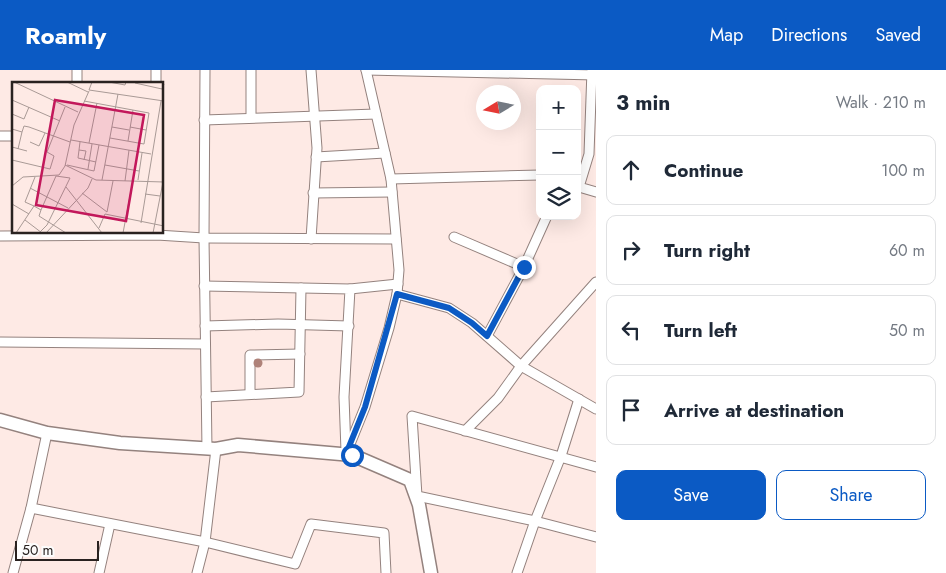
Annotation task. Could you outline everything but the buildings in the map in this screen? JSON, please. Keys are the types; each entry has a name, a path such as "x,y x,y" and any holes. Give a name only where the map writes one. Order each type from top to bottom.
{"street":[{"path":"197,573 205,542 211,449 206,397 204,286 205,70"},
{"path":"251,70 251,118"},
{"path":"311,70 316,157 311,238"},
{"path":"346,454 365,407 397,294 399,270 391,179 366,70 593,73 589,154 579,187 596,192"},
{"path":"204,120 314,118 376,114"},
{"path":"316,157 385,153"},
{"path":"391,179 536,175"},
{"path":"313,193 392,192"},
{"path":"487,336 524,267 545,220"},
{"path":"0,236 157,234 204,238 396,239"},
{"path":"454,237 524,267"},
{"path":"465,431 498,398 521,366 596,282"},
{"path":"204,286 350,289 398,284"},
{"path":"206,397 299,392 301,288"},
{"path":"346,454 344,397 350,289"},
{"path":"397,294 449,308 472,323 521,366 596,409"},
{"path":"205,326 348,326"},
{"path":"0,342 205,344"},
{"path":"250,394 250,355 300,354"},
{"path":"516,573 561,456 579,399"},
{"path":"431,573 417,496 412,416 596,467"},
{"path":"0,420 47,433 120,443 211,449 238,445 352,455 410,480 417,496"},
{"path":"13,573 31,508 47,433"},
{"path":"417,496 535,520 596,537"},
{"path":"31,508 205,542 295,569 311,524 384,533 386,573"},
{"path":"99,573 110,524"}],"route":[{"path":"352,455 346,454 365,407 389,328 397,294 449,308 472,323 487,336 504,301 524,267"}]}
